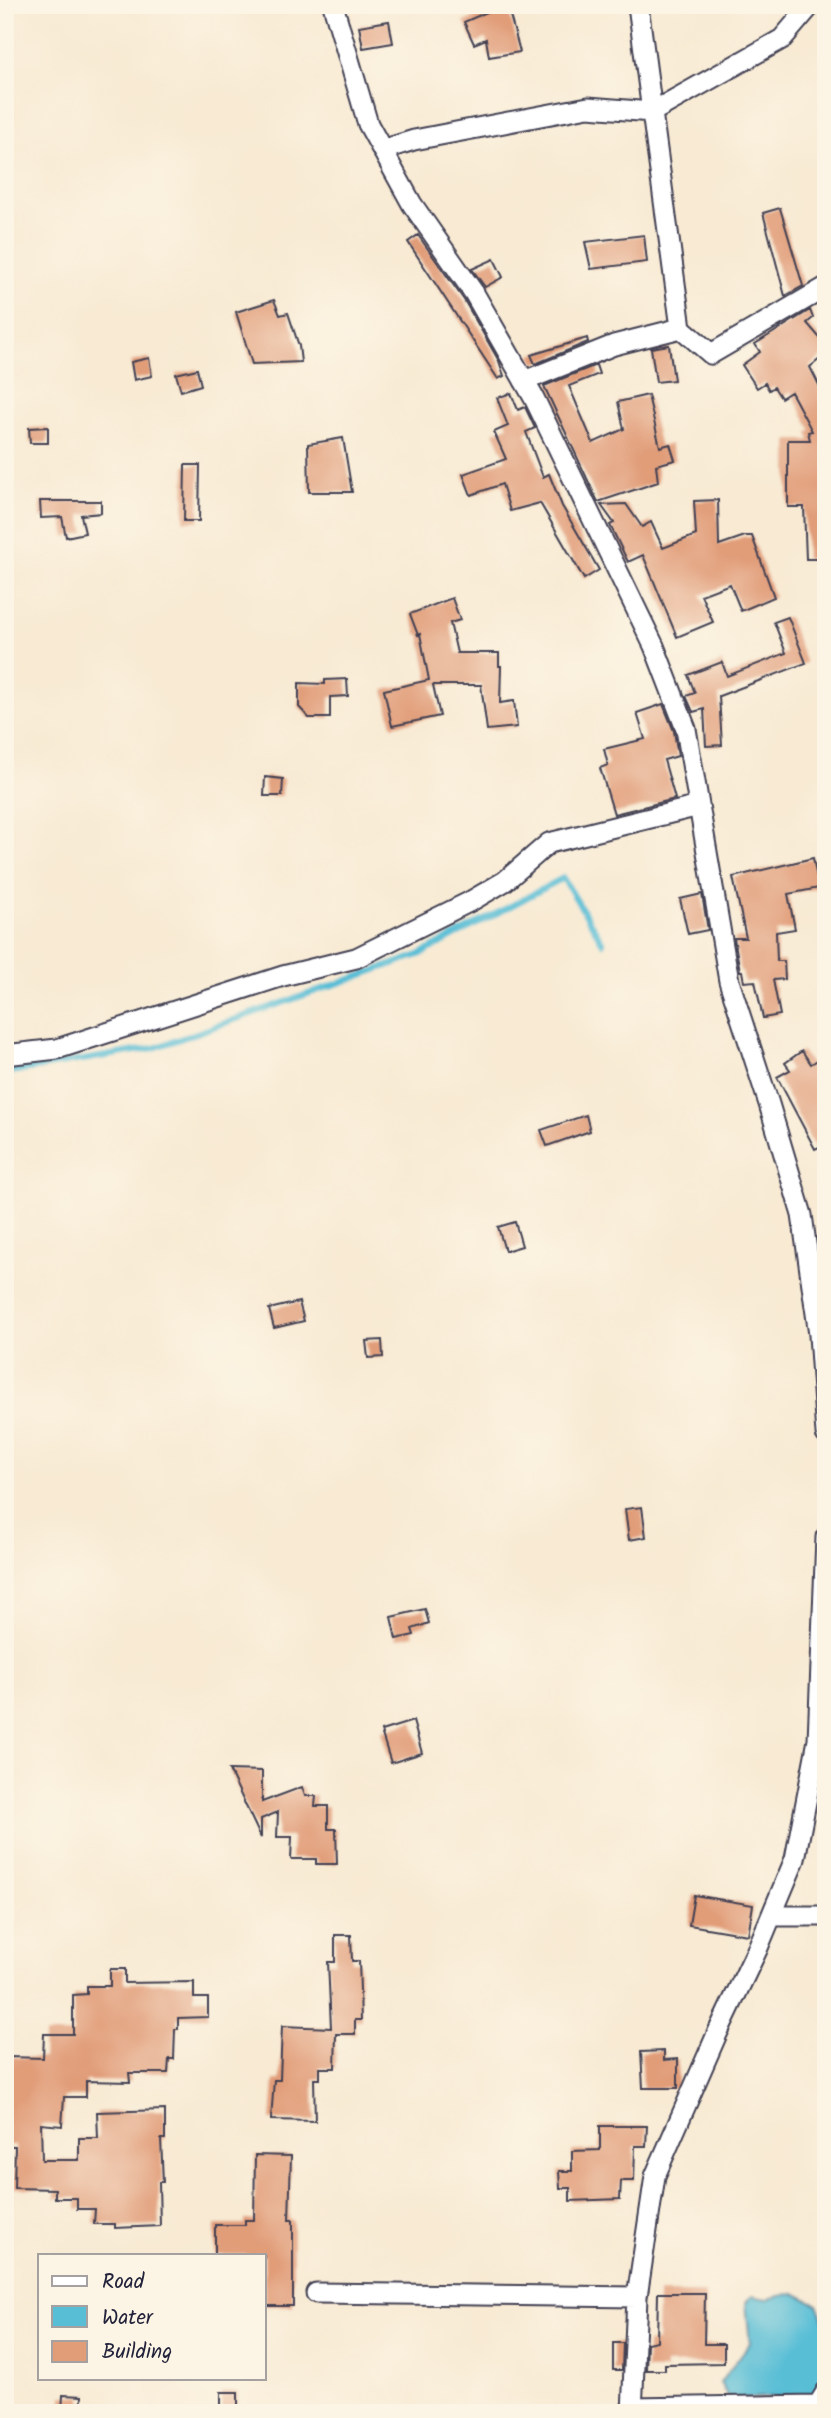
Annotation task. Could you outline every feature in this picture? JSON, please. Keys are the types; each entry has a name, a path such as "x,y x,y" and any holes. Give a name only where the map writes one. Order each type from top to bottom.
{"street":[{"path":"333,5 368,124 412,204 474,293 524,381 654,646 686,729 729,981 818,1270 819,1335 826,1434"},
{"path":"638,5 681,328 711,354 826,287"},
{"path":"382,150 414,140 588,107 652,112 782,39 811,5"},
{"path":"524,381 614,345 681,328"},
{"path":"5,1055 57,1049 283,976 356,958 494,888 549,843 699,806"},
{"path":"826,1537 818,1740 795,1859 655,2176 637,2297 631,2410 818,2405 826,2392"},
{"path":"772,1916 826,1916"},
{"path":"316,2293 637,2297"}],"water":[{"path":"794,2293 817,2304 826,2327 826,2381 815,2395 729,2399 720,2383 750,2343 746,2303 752,2296 767,2299"}],"building":[{"path":"508,8 520,52 489,57 486,39 474,44 464,22 487,12"},
{"path":"389,21 393,43 363,48 359,26"},
{"path":"780,208 803,286 785,296 763,213"},
{"path":"418,235 464,300 499,361 504,376 498,379 408,242"},
{"path":"644,235 647,262 591,269 585,242"},
{"path":"494,259 503,277 485,287 472,269"},
{"path":"274,300 280,315 288,313 299,346 301,362 252,364 236,312"},
{"path":"810,310 813,318 807,323 826,345 826,354 810,367 826,399 826,559 806,559 804,507 788,507 788,440 810,440 808,432 812,431 791,392 781,398 774,387 769,390 765,383 757,388 742,365 760,352 755,344"},
{"path":"587,338 588,342 535,364 531,355"},
{"path":"669,345 674,380 656,382 651,348"},
{"path":"149,358 152,376 134,380 131,362"},
{"path":"596,365 599,374 569,386 593,443 624,429 618,402 648,395 660,447 670,444 675,460 656,465 658,482 598,502 544,386"},
{"path":"197,369 201,385 181,391 176,374"},
{"path":"511,393 518,410 525,407 535,428 526,432 543,477 549,474 562,506 599,570 584,579 540,503 510,511 502,484 471,495 463,474 506,459 494,432 508,426 497,398"},
{"path":"48,427 48,443 30,443 29,428"},
{"path":"343,438 352,492 309,492 308,444"},
{"path":"185,465 200,465 199,521 184,521"},
{"path":"718,500 719,545 752,536 774,597 741,611 730,584 701,595 713,622 677,637 643,555 628,562 610,525 614,523 601,505 626,504 642,527 651,522 663,548 696,535 694,501"},
{"path":"40,501 101,501 101,513 81,515 85,533 66,537 62,517 41,518"},
{"path":"452,598 460,620 450,623 457,653 499,653 500,703 514,701 517,727 487,730 481,685 433,685 440,716 392,726 384,690 429,680 420,634 418,635 410,614"},
{"path":"788,617 806,663 719,696 722,745 706,746 704,709 693,712 686,696 695,693 688,675 722,662 727,676 786,653 774,622"},
{"path":"347,679 348,696 330,697 330,718 309,718 299,707 299,683 325,684 325,680"},
{"path":"663,704 674,731 678,756 664,760 675,799 614,814 600,768 608,765 604,749 645,739 637,713"},
{"path":"265,777 283,779 282,796 264,796"},
{"path":"813,858 819,888 788,894 795,929 776,932 777,961 784,961 785,979 773,980 780,1015 763,1018 755,981 744,982 740,971 734,938 746,938 733,877"},
{"path":"702,894 708,930 688,934 680,899"},
{"path":"802,1051 811,1064 826,1055 826,1144 815,1149 777,1077 790,1070 785,1063"},
{"path":"586,1115 590,1131 547,1146 541,1130"},
{"path":"515,1222 522,1246 505,1251 498,1227"},
{"path":"299,1302 304,1321 274,1328 269,1309"},
{"path":"382,1340 383,1357 368,1358 366,1341"},
{"path":"642,1507 646,1537 629,1540 625,1509"},
{"path":"425,1609 429,1623 412,1629 414,1635 396,1639 391,1617"},
{"path":"413,1721 422,1753 391,1763 381,1731"},
{"path":"229,1770 262,1771 262,1802 302,1787 305,1796 316,1796 315,1806 328,1806 328,1829 336,1829 337,1864 316,1864 316,1859 291,1859 292,1837 277,1837 278,1812 261,1819 261,1838"},
{"path":"694,1895 753,1905 748,1935 689,1925"},
{"path":"335,1935 351,1935 352,1961 359,1961 361,2020 355,2020 355,2034 336,2034 335,2068 320,2068 320,2079 314,2079 315,2121 271,2120 274,2080 280,2080 282,2026 331,2028 328,1962 335,1962"},
{"path":"110,1969 125,1969 125,1983 194,1982 194,1998 208,1998 208,2017 178,2018 174,2059 169,2059 168,2073 129,2073 130,2082 86,2081 86,2097 64,2097 62,2126 41,2124 42,2160 79,2160 79,2138 98,2138 97,2112 165,2110 165,2139 161,2139 163,2182 159,2182 160,2226 115,2228 115,2224 94,2224 95,2209 77,2209 77,2198 55,2198 55,2189 14,2188 15,2146 5,2146 5,2080 9,2080 9,2057 43,2058 44,2034 73,2034 73,1995 87,1994 87,1986 110,1986"},
{"path":"664,2051 664,2060 678,2059 678,2088 643,2088 641,2052"},
{"path":"600,2126 647,2126 646,2146 635,2146 634,2181 621,2181 620,2199 570,2201 570,2188 560,2188 559,2171 572,2171 572,2151 600,2150"},
{"path":"255,2155 291,2156 289,2220 293,2220 293,2306 266,2306 266,2254 215,2254 215,2225 245,2225 245,2220 254,2220"},
{"path":"658,2293 705,2293 704,2344 724,2344 724,2363 665,2364 665,2370 646,2370 647,2343 657,2341"},
{"path":"613,2343 623,2343 622,2370 613,2370"},
{"path":"221,2392 238,2392 238,2413 221,2413"},
{"path":"63,2395 82,2396 81,2412 62,2411"}],"waterway":[{"path":"5,1073 154,1048 419,955 563,878 603,943"}]}
